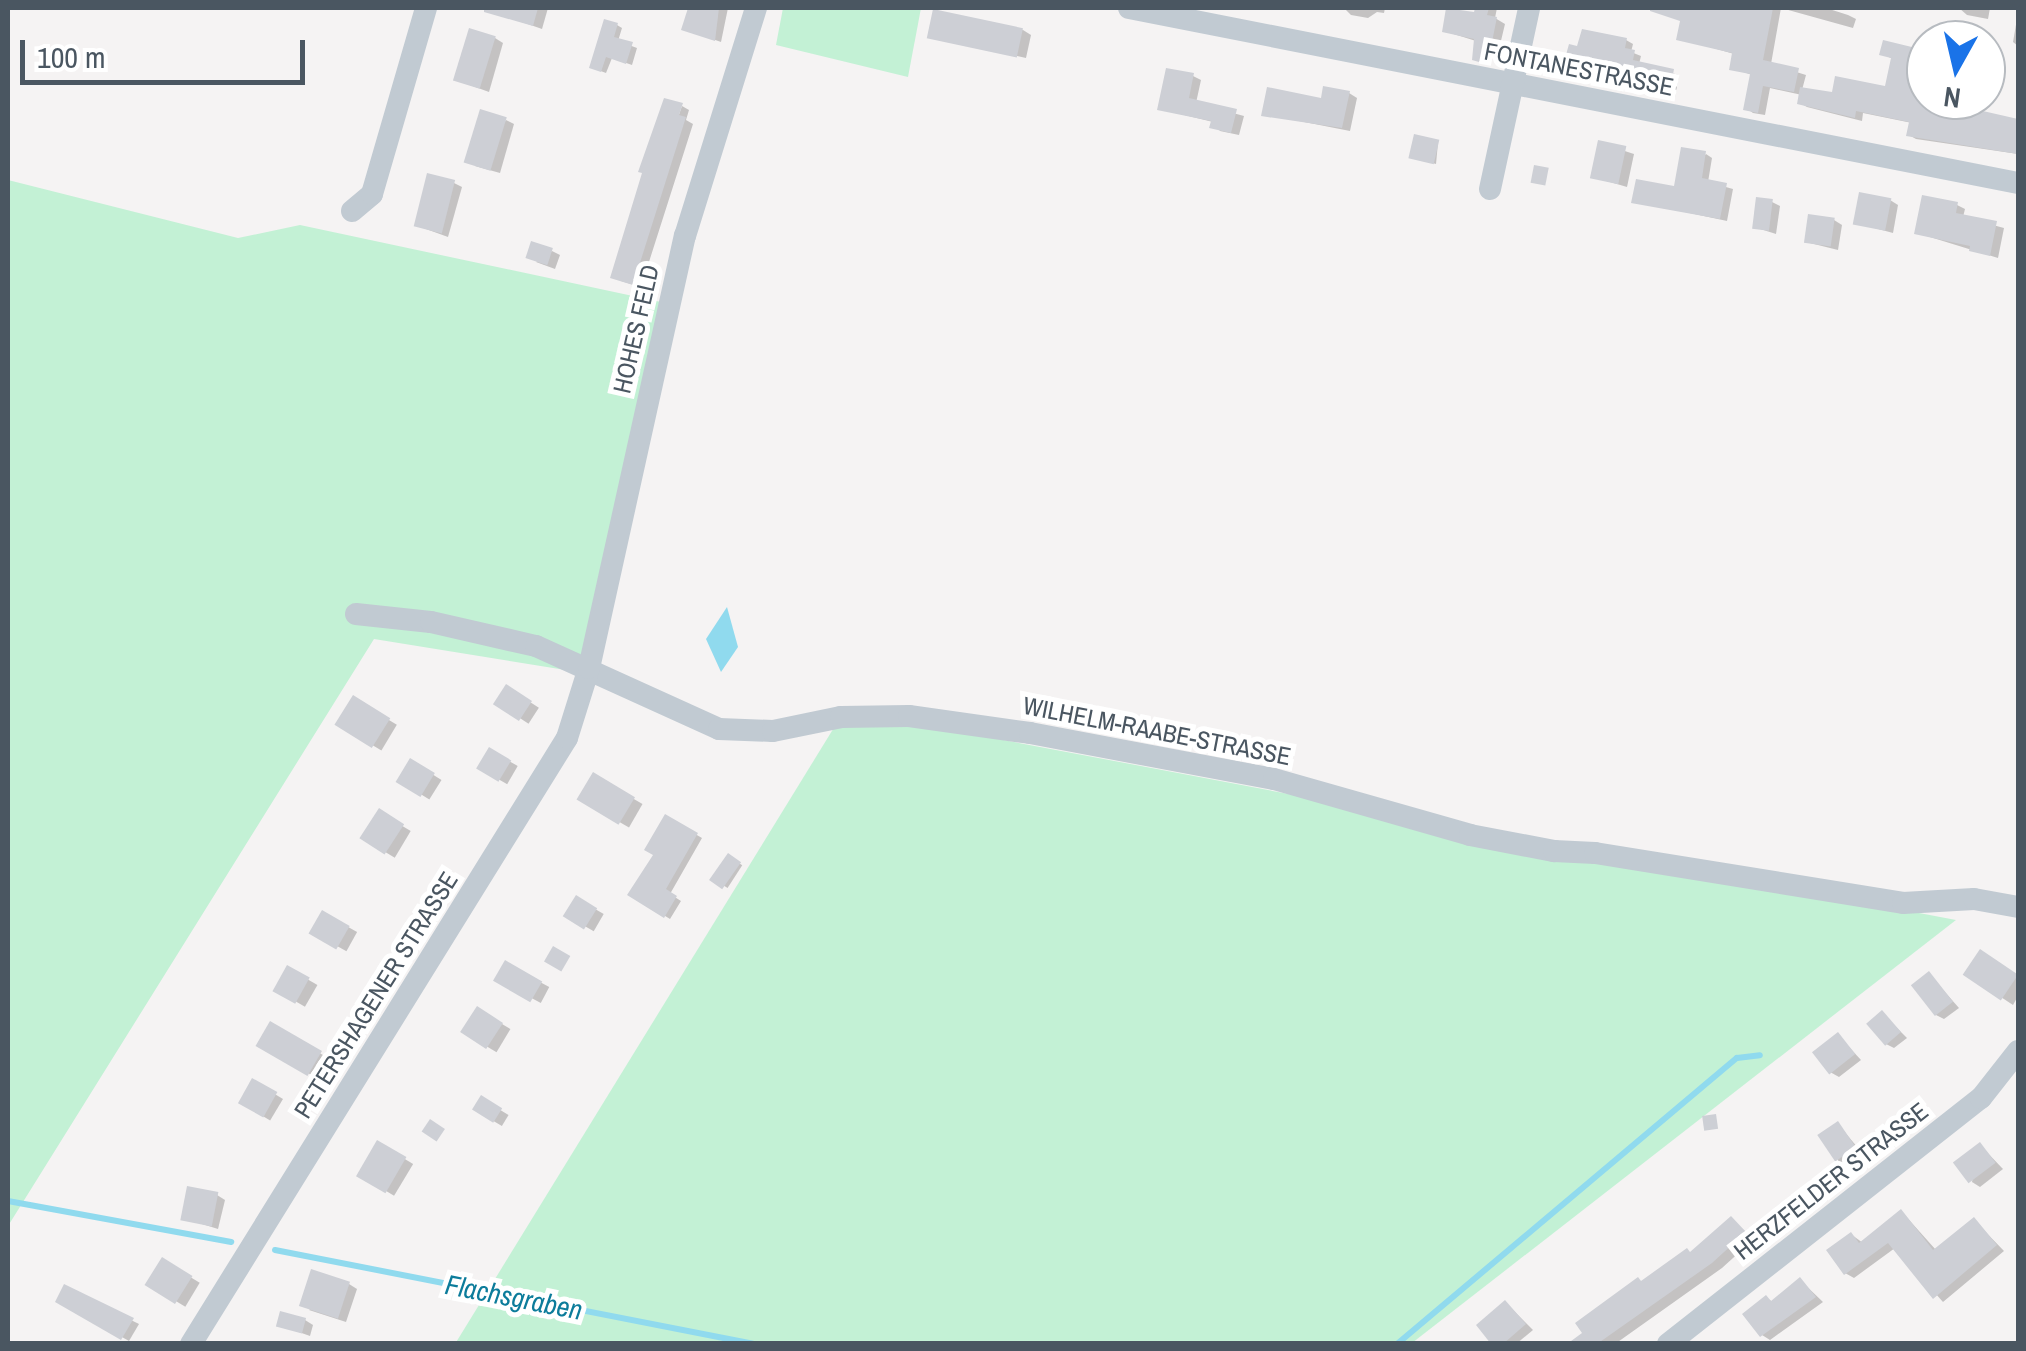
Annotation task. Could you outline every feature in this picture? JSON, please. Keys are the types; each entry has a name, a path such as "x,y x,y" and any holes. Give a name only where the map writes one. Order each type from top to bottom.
{"street":[{"path":"352,211 372,194 426,8"},
{"name":"HOHES FELD","path":"589,668 685,236 756,8"},
{"name":"FONTANESTRASSE","path":"1129,8 2018,183"},
{"path":"1490,189 1529,8"},
{"name":"WILHELM-RAABE-STRASSE","path":"356,614 431,622 507,638 589,668 719,728 774,731 841,717 908,716 1274,778 1437,827 1554,852 1595,853 1903,903 1974,898 2018,907"},
{"name":"PETERSHAGENER STRASSE","path":"192,1344 543,783 567,738 589,668"},
{"name":"HERZFELDER STRASSE","path":"1668,1344 1980,1098 2018,1051"}],"green space":[{"path":"783,8 921,8 908,77 776,45"},
{"path":"8,180 238,238 300,225 661,302 578,672 374,639 8,1226"},
{"path":"908,722 1956,920 1412,1343 455,1344 835,726"}],"water":[{"path":"727,607 738,647 721,672 706,639"}],"building":[{"path":"484,8 538,8 533,26 484,12"},
{"path":"688,8 719,8 715,41 681,30"},
{"path":"1446,8 1474,12 1475,8 1489,8 1487,15 1497,17 1492,42 1486,42 1479,62 1472,60 1474,39 1442,32"},
{"path":"1650,8 1773,8 1763,60 1799,68 1794,92 1763,86 1758,113 1743,110 1750,74 1729,70 1732,53 1676,40 1680,21"},
{"path":"933,9 1023,28 1017,57 927,38"},
{"path":"604,19 618,23 614,37 633,42 626,64 606,57 601,72 589,68"},
{"path":"469,28 496,36 480,89 453,81"},
{"path":"1582,29 1627,38 1625,48 1635,50 1633,60 1674,69 1669,96 1654,92 1655,82 1564,62 1569,44 1577,46"},
{"path":"1883,40 1906,46 1906,120 2018,119 2018,154 1906,136 1909,122 1856,111 1855,118 1797,104 1800,87 1832,92 1835,76 1885,86 1891,58 1879,55"},
{"path":"1166,68 1194,73 1189,98 1237,109 1231,133 1209,128 1211,121 1157,110"},
{"path":"1323,86 1350,91 1342,128 1261,116 1267,87 1321,98"},
{"path":"664,98 683,103 679,115 686,117 633,285 610,278 642,173 638,172"},
{"path":"480,109 507,117 490,171 464,163"},
{"path":"1414,134 1439,140 1434,164 1408,158"},
{"path":"1598,140 1626,146 1618,184 1590,178"},
{"path":"1681,147 1706,151 1702,178 1727,183 1720,219 1631,203 1636,179 1674,186"},
{"path":"1534,165 1549,168 1545,186 1531,183"},
{"path":"427,173 455,180 442,233 414,226"},
{"path":"1859,192 1891,198 1885,231 1853,224"},
{"path":"1922,195 1958,202 1956,213 1997,221 1990,256 1969,251 1970,246 1914,234"},
{"path":"1756,197 1773,199 1769,231 1752,229"},
{"path":"1808,214 1835,218 1831,246 1804,243"},
{"path":"531,241 553,248 547,265 525,258"},
{"path":"506,684 532,701 519,721 493,704"},
{"path":"353,695 390,718 372,748 334,725"},
{"path":"489,747 511,760 498,782 476,768"},
{"path":"410,758 435,773 420,797 396,782"},
{"path":"593,772 635,797 619,825 577,799"},
{"path":"379,808 404,824 385,855 359,838"},
{"path":"665,814 698,833 666,889 677,896 664,918 627,895 653,855 644,850"},
{"path":"728,853 741,862 722,889 709,880"},
{"path":"576,895 597,908 584,929 563,916"},
{"path":"322,910 350,926 336,949 308,933"},
{"path":"553,946 570,956 561,972 544,962"},
{"path":"1980,949 2018,975 2001,1000 1963,975"},
{"path":"505,960 542,982 530,1002 493,981"},
{"path":"287,965 310,978 295,1004 272,991"},
{"path":"1929,971 1953,1002 1935,1016 1911,985"},
{"path":"477,1006 503,1023 486,1049 460,1032"},
{"path":"1882,1010 1901,1032 1885,1046 1866,1024"},
{"path":"270,1021 322,1051 307,1076 256,1046"},
{"path":"1838,1032 1855,1054 1829,1074 1812,1052"},
{"path":"252,1078 277,1092 263,1117 238,1103"},
{"path":"481,1095 502,1108 493,1123 472,1109"},
{"path":"1716,1114 1718,1129 1704,1131 1702,1116"},
{"path":"430,1119 445,1129 437,1142 422,1131"},
{"path":"1838,1121 1856,1148 1835,1162 1817,1135"},
{"path":"377,1140 406,1157 385,1193 356,1176"},
{"path":"1980,1142 1996,1163 1968,1183 1953,1162"},
{"path":"187,1186 218,1192 212,1226 180,1220"},
{"path":"1901,1209 1933,1250 1974,1217 1997,1245 1933,1299 1888,1243 1844,1275 1826,1250 1851,1232 1859,1243"},
{"path":"1731,1216 1746,1232 1712,1263 1597,1344 1567,1344 1582,1333 1575,1323 1638,1277 1641,1281 1687,1248 1690,1252"},
{"path":"162,1257 193,1276 175,1304 145,1285"},
{"path":"311,1269 350,1282 338,1319 299,1306"},
{"path":"1800,1277 1816,1297 1760,1337 1742,1314 1766,1295 1771,1301"},
{"path":"64,1284 134,1318 121,1340 55,1302"},
{"path":"1505,1300 1526,1324 1503,1344 1491,1344 1476,1325"},
{"path":"280,1311 306,1318 302,1333 276,1326"}],"waterway":[{"path":"1397,1344 1737,1058 1760,1055"},
{"name":"Flachsgraben","path":"8,1201 231,1242"},
{"name":"Flachsgraben","path":"275,1250 753,1344"}]}
